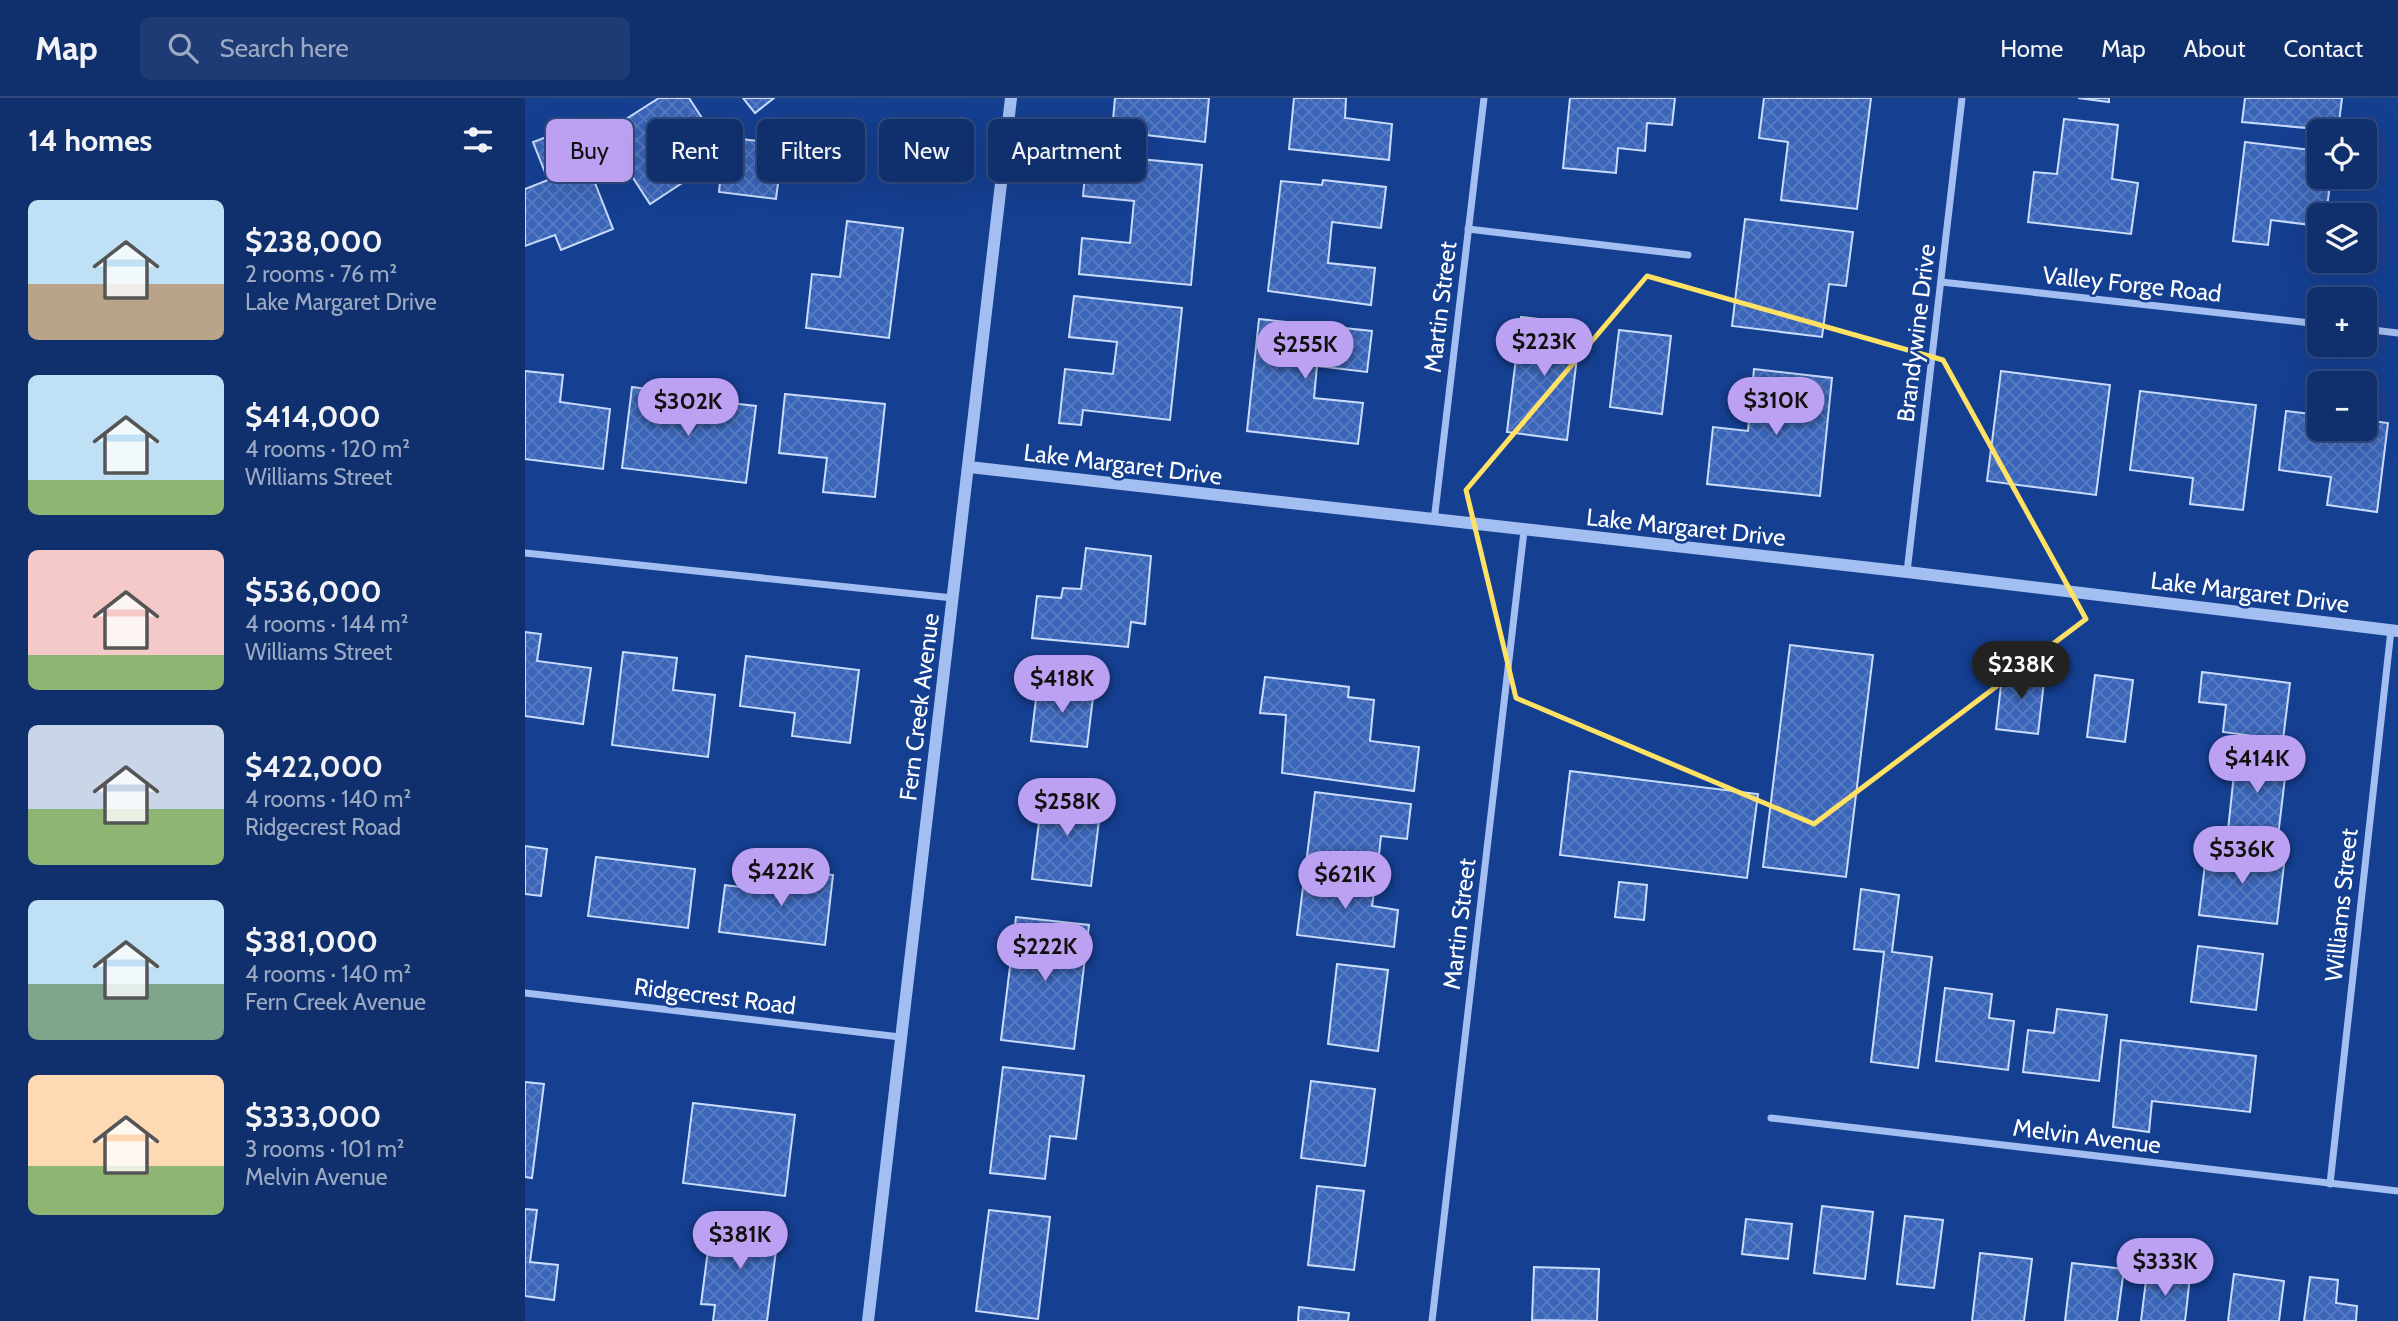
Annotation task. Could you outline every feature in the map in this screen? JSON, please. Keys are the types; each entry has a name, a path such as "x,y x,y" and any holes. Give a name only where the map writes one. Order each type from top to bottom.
{"street":[{"name":"Fern Creek Avenue","path":"868,1321 1011,98"},
{"name":"Martin Street","path":"1434,521 1484,98"},
{"name":"Brandywine Drive","path":"1907,572 1962,98"},
{"path":"1468,229 1688,256"},
{"name":"Valley Forge Road","path":"1941,282 2307,323"},
{"path":"2377,331 2398,333"},
{"name":"Lake Margaret Drive","path":"969,467 1907,572 2395,631"},
{"name":"Martin Street","path":"1432,1321 1524,531"},
{"path":"525,553 953,598"},
{"name":"Williams Street","path":"2330,1184 2395,631"},
{"name":"Ridgecrest Road","path":"525,993 900,1037"},
{"name":"Melvin Avenue","path":"1771,1118 2398,1191"}],"highlighted area":[{"path":"1647,276 1943,360 2086,619 1814,824 1516,698 1466,490"}],"building":[{"path":"659,98 689,98 703,119 647,119 647,182 684,182 650,204 633,178 633,119 626,119"},
{"path":"743,98 774,98 755,113"},
{"path":"1115,98 1209,98 1205,142 1146,135 1146,119 1113,119"},
{"path":"1294,98 1346,98 1345,118 1392,124 1389,160 1289,149"},
{"path":"1570,98 1675,98 1672,125 1647,123 1645,151 1618,148 1616,173 1563,168"},
{"path":"1764,98 1871,98 1857,209 1781,200 1788,142 1759,138"},
{"path":"2078,98 2109,98 2109,102"},
{"path":"2245,98 2342,98 2339,119 2307,119 2307,128 2242,122"},
{"path":"2064,119 2118,125 2112,179 2138,183 2131,234 2028,222 2034,172 2057,174"},
{"path":"546,137 546,175 533,142"},
{"path":"743,139 757,141 757,182 778,182 776,199 719,192 720,182 743,182"},
{"path":"2245,142 2307,150 2307,189 2329,189 2328,203 2307,203 2307,224 2271,220 2268,245 2233,241"},
{"path":"1146,160 1202,165 1191,285 1079,274 1082,238 1130,243 1134,201 1083,196 1084,182 1146,182"},
{"path":"1323,180 1386,187 1381,228 1332,222 1328,263 1375,268 1371,305 1268,291 1281,181 1322,185"},
{"path":"546,181 595,182 613,229 561,250 555,235 525,246 525,189"},
{"path":"1745,219 1853,232 1846,286 1829,284 1822,337 1732,326"},
{"path":"847,221 903,228 889,338 806,328 812,274 840,277"},
{"path":"1074,296 1182,308 1170,420 1083,410 1081,425 1059,423 1065,369 1113,374 1117,342 1069,337"},
{"path":"1521,317 1581,324 1567,440 1507,432"},
{"path":"1259,319 1372,331 1367,372 1317,366 1314,398 1363,403 1358,444 1247,431"},
{"path":"1619,330 1671,336 1662,414 1610,407"},
{"path":"1754,369 1832,378 1820,496 1707,484 1713,427 1748,431"},
{"path":"525,371 563,375 560,402 610,409 603,469 525,459"},
{"path":"2001,371 2110,385 2096,495 1987,481"},
{"path":"632,387 680,393 677,417 702,420 704,400 756,406 746,483 622,468"},
{"path":"2140,391 2256,405 2243,510 2190,504 2193,478 2130,470"},
{"path":"785,394 885,404 875,497 823,492 827,458 779,453"},
{"path":"2286,411 2307,414 2307,441 2377,441 2377,422 2388,423 2377,512 2327,505 2331,477 2279,470"},
{"path":"1086,548 1151,556 1145,624 1131,622 1128,647 1032,638 1037,596 1061,598 1063,588 1081,589"},
{"path":"525,632 541,634 537,661 591,668 583,724 525,716"},
{"path":"1790,645 1873,655 1846,877 1763,867"},
{"path":"623,652 677,658 673,690 715,695 708,757 612,745"},
{"path":"746,656 859,670 850,743 792,736 795,713 740,706"},
{"path":"2003,668 2045,673 2038,734 1996,729"},
{"path":"2202,672 2290,683 2283,740 2223,732 2226,705 2199,702"},
{"path":"2095,675 2133,680 2125,742 2087,737"},
{"path":"1265,677 1349,687 1348,697 1374,700 1370,741 1419,747 1414,791 1282,773 1286,715 1260,713"},
{"path":"1038,682 1094,689 1087,747 1031,741"},
{"path":"2236,755 2287,761 2278,836 2228,830"},
{"path":"1570,771 1758,794 1747,878 1560,855"},
{"path":"1043,789 1102,796 1091,886 1032,879"},
{"path":"1315,792 1411,804 1407,839 1381,836 1378,864 1307,856"},
{"path":"525,846 547,849 541,896 525,894"},
{"path":"2207,847 2285,856 2277,924 2199,915"},
{"path":"596,857 695,869 688,928 588,916"},
{"path":"776,868 833,875 825,945 719,932 725,885 773,891"},
{"path":"1305,871 1376,879 1372,906 1398,910 1394,947 1297,935"},
{"path":"1619,882 1647,885 1644,920 1615,917"},
{"path":"1861,889 1899,895 1892,952 1932,957 1918,1068 1871,1062 1884,952 1854,949"},
{"path":"1016,917 1089,925 1074,1049 1001,1040"},
{"path":"2198,946 2263,954 2256,1010 2191,1002"},
{"path":"1337,964 1388,970 1378,1051 1328,1044"},
{"path":"1945,988 1992,994 1989,1018 2014,1021 2008,1070 1936,1061"},
{"path":"2057,1009 2107,1015 2099,1081 2023,1072 2028,1030 2054,1033"},
{"path":"2121,1040 2256,1056 2250,1112 2152,1101 2149,1132 2113,1127"},
{"path":"1003,1067 1084,1076 1076,1139 1050,1136 1045,1179 990,1173"},
{"path":"1311,1081 1375,1089 1365,1166 1301,1158"},
{"path":"525,1082 544,1084 532,1178 525,1177"},
{"path":"693,1103 795,1115 785,1196 683,1183"},
{"path":"1317,1186 1364,1191 1354,1270 1308,1265"},
{"path":"1822,1206 1873,1212 1865,1279 1814,1273"},
{"path":"525,1209 537,1210 530,1262 558,1265 554,1300 525,1296"},
{"path":"989,1210 1050,1217 1038,1319 976,1311"},
{"path":"1905,1216 1943,1220 1934,1288 1897,1284"},
{"path":"712,1219 779,1227 767,1321 713,1321 715,1305 701,1304"},
{"path":"1746,1219 1792,1224 1788,1259 1742,1254"},
{"path":"1980,1253 2032,1259 2024,1321 1972,1321"},
{"path":"2072,1263 2124,1269 2117,1321 2065,1321"},
{"path":"1534,1267 1599,1269 1597,1321 1532,1320"},
{"path":"2147,1272 2190,1277 2185,1321 2141,1321"},
{"path":"2234,1274 2284,1281 2279,1321 2228,1321"},
{"path":"2310,1277 2338,1280 2336,1303 2357,1306 2356,1321 2304,1321"},
{"path":"1299,1307 1349,1313 1348,1321 1298,1321"}]}
